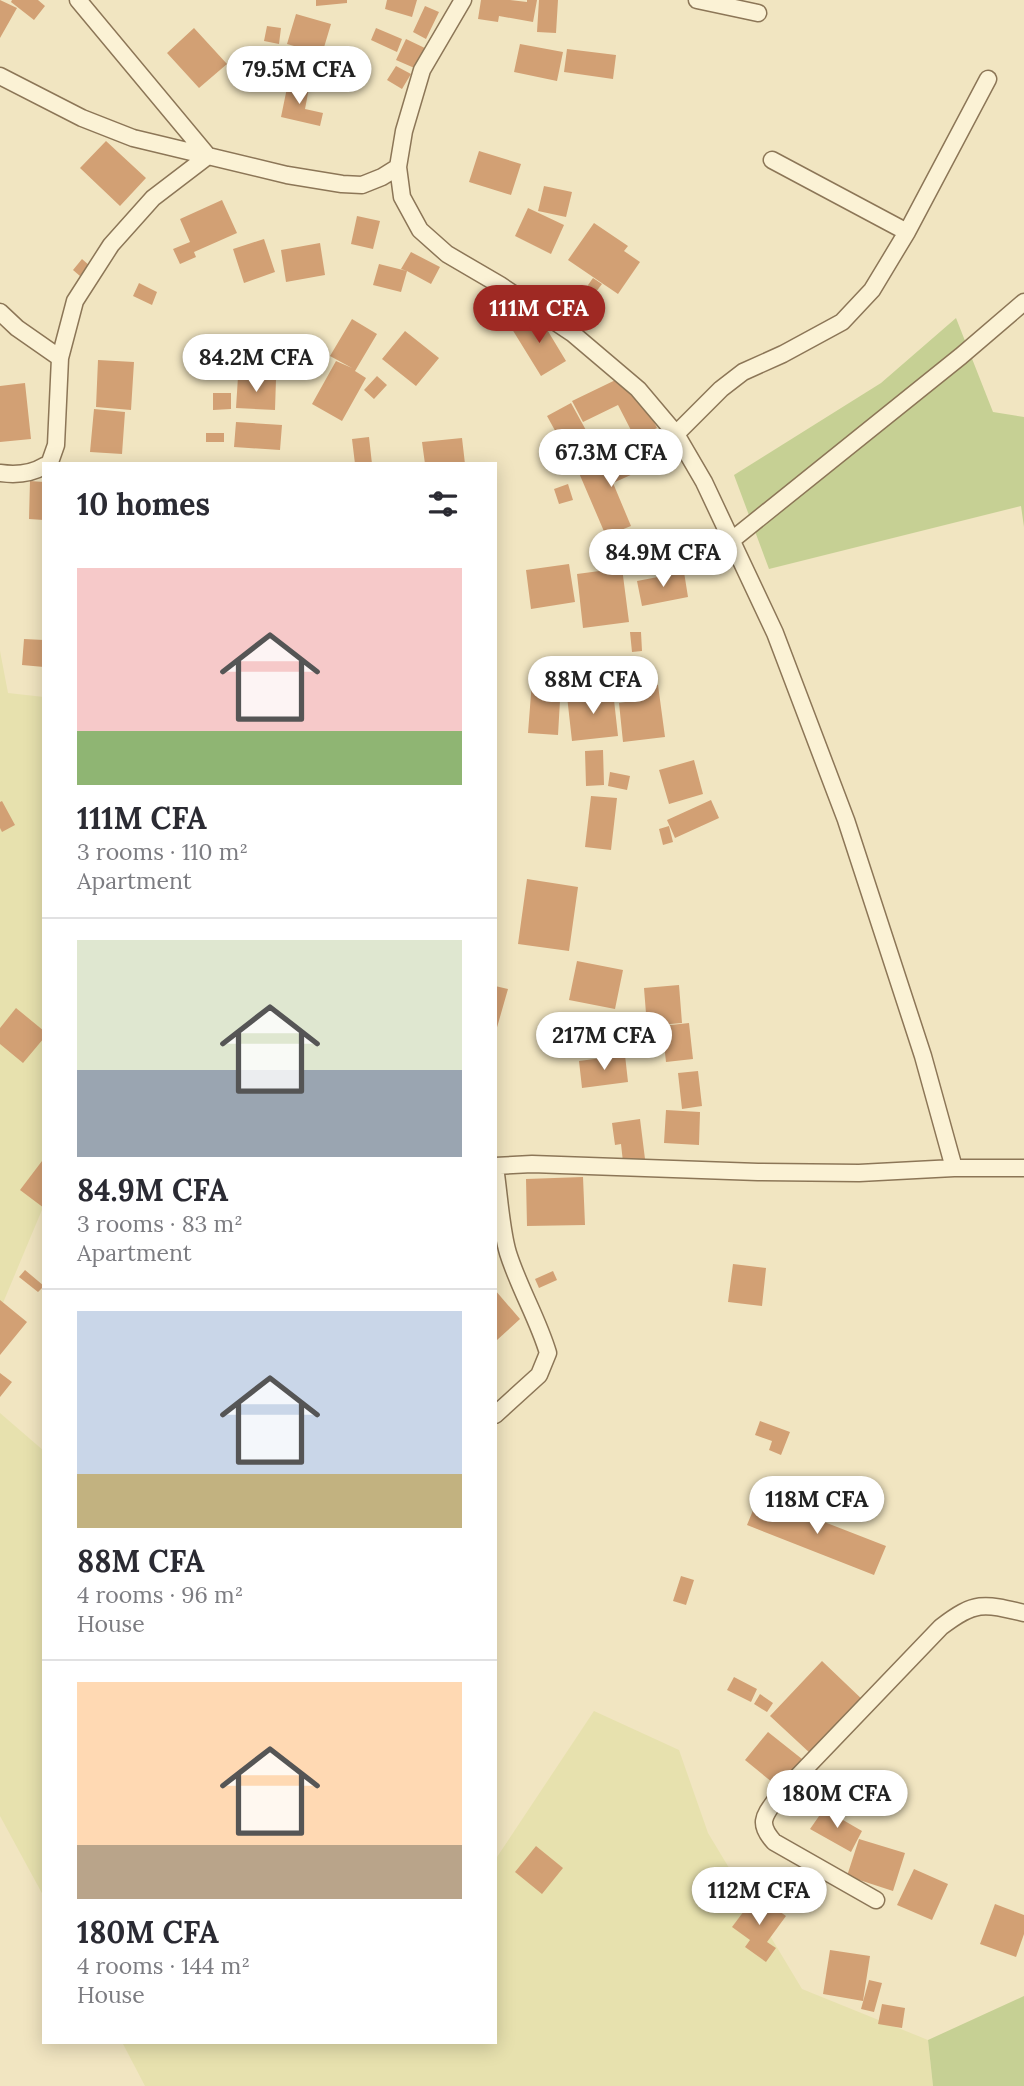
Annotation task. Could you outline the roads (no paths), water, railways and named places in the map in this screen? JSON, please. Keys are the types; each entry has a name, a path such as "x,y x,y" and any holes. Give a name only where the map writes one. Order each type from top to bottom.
{"street":[{"path":"78,0 208,156"},
{"path":"463,0 422,70 404,131 398,167 402,197 420,230 447,254 500,285 572,333 638,389 676,434 704,482 775,633 846,820 923,1056 954,1168"},
{"path":"697,0 758,13"},
{"path":"0,76 82,118 133,138 287,175 362,185 398,167"},
{"path":"676,434 721,389 743,372 842,322 872,290 907,232 988,79"},
{"path":"50,462 56,445 60,358 75,301 111,245 153,198 208,156"},
{"path":"772,160 907,232"},
{"path":"732,540 1024,302"},
{"path":"0,312 17,328 60,358"},
{"path":"0,473 11,475 42,467"},
{"path":"497,1167 532,1164 846,1173 1024,1168"},
{"path":"497,1181 507,1251 524,1296 541,1329 548,1353 539,1375 497,1413"},
{"path":"876,1900 774,1842 763,1825 765,1813 941,1627 962,1611 978,1605 1024,1613"}]}
